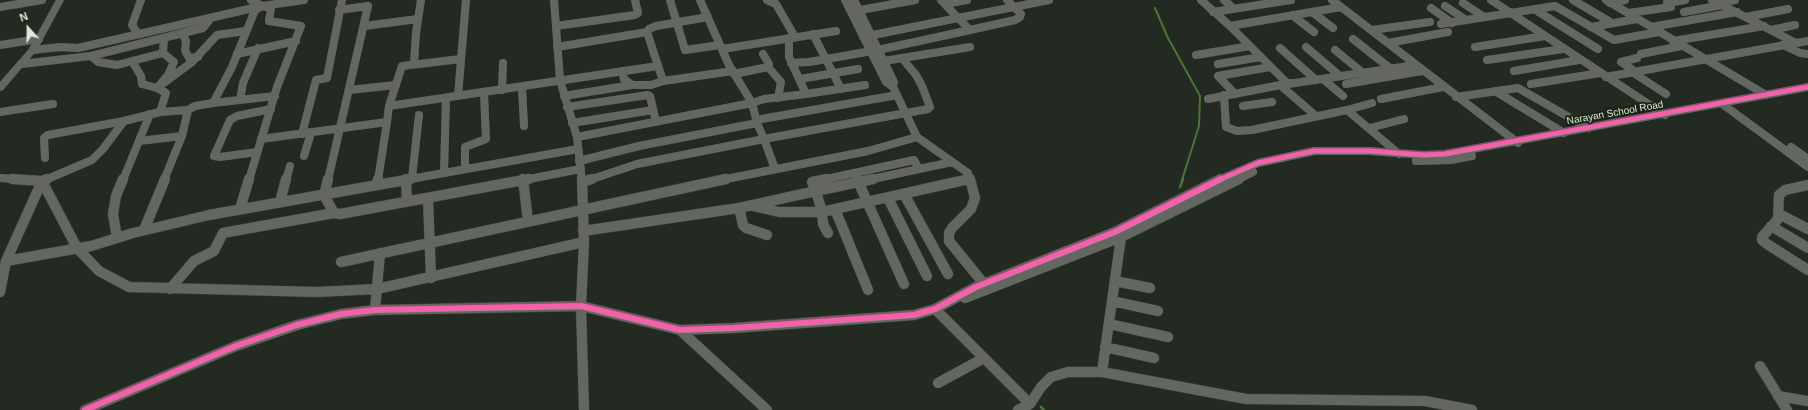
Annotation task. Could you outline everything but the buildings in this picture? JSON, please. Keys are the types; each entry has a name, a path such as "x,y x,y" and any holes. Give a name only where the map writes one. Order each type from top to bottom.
{"main road":[{"path":"0,88 33,50 60,0"}],"street":[{"path":"0,7 42,0"},
{"path":"138,34 132,25 141,0"},
{"path":"240,209 275,96 302,26 269,21 272,8 262,6 251,0"},
{"path":"33,50 61,47 78,48 262,6 304,0"},
{"path":"304,156 306,133 316,80 328,78 342,0"},
{"path":"414,64 421,0"},
{"path":"458,96 466,0"},
{"path":"554,0 560,80 577,137 584,208 581,306 584,410"},
{"path":"556,26 635,15 638,13 635,0"},
{"path":"670,0 685,50 721,47 836,31"},
{"path":"700,0 734,73 752,103 757,122 775,169"},
{"path":"767,0 776,4 792,38 789,57 806,94"},
{"path":"846,0 863,37 884,61 894,82 895,91 917,138 968,173 976,198 971,209 952,228 949,234 949,241 984,284"},
{"path":"854,0 872,35 874,50 886,82 895,91"},
{"path":"851,12 915,0"},
{"path":"943,2 967,0"},
{"path":"791,63 825,59 874,50 1017,19 1021,16 1007,0"},
{"path":"863,37 1049,0"},
{"path":"1201,0 1230,26 1288,84 1292,83"},
{"path":"1224,0 1233,8"},
{"path":"1213,12 1291,0"},
{"path":"1332,0 1518,144"},
{"path":"1491,0 1666,116"},
{"path":"1573,0 1612,23"},
{"path":"1608,1 1625,0"},
{"path":"1629,14 1685,0"},
{"path":"1684,12 1735,0"},
{"path":"1608,1 1681,46 1766,95"},
{"path":"943,2 970,30"},
{"path":"1463,3 1484,17"},
{"path":"1718,3 1796,43"},
{"path":"213,103 232,67 236,54 256,10 262,6"},
{"path":"334,213 324,195 368,6 339,10"},
{"path":"1445,6 1466,20"},
{"path":"1441,24 1555,6 1614,40 1659,32"},
{"path":"1230,26 1340,7"},
{"path":"1431,8 1452,23"},
{"path":"1534,9 1598,49"},
{"path":"1746,17 1788,9"},
{"path":"1312,12 1333,28"},
{"path":"1651,27 1737,12"},
{"path":"1292,15 1314,32"},
{"path":"21,64 91,56 203,28 211,18"},
{"path":"557,47 647,32 652,28 708,18"},
{"path":"364,26 418,19"},
{"path":"1591,27 1637,19"},
{"path":"1372,30 1430,22"},
{"path":"1771,30 1795,25"},
{"path":"1673,41 1764,26"},
{"path":"157,88 198,57 217,35 246,31"},
{"path":"647,32 664,81"},
{"path":"1388,43 1448,32"},
{"path":"182,33 186,41 185,50 189,58 198,57"},
{"path":"813,34 841,89"},
{"path":"1475,48 1545,36"},
{"path":"163,53 164,38"},
{"path":"0,45 39,39"},
{"path":"1353,39 1391,69"},
{"path":"236,54 258,48 296,41"},
{"path":"1531,84 1634,72 1808,41"},
{"path":"1783,45 1800,53 1808,54"},
{"path":"1196,55 1250,46"},
{"path":"1666,94 1621,62 1681,46"},
{"path":"884,61 970,47"},
{"path":"1306,47 1340,76"},
{"path":"240,100 243,83 258,48"},
{"path":"1280,48 1343,96"},
{"path":"1487,60 1563,49"},
{"path":"1335,50 1363,73"},
{"path":"91,56 98,62 117,65 163,53 174,62 168,75 157,88"},
{"path":"763,54 769,64 768,67 781,82 778,98"},
{"path":"582,182 638,164 928,109 930,107 926,99 926,93 916,75 902,58"},
{"path":"1218,64 1261,58"},
{"path":"377,185 389,106 402,66 461,59"},
{"path":"1514,70 1580,60"},
{"path":"117,238 113,214 116,196 139,141 166,93 157,88 142,84 141,76 132,61"},
{"path":"502,90 503,63"},
{"path":"1208,98 1292,83 1415,65"},
{"path":"389,106 658,66"},
{"path":"564,96 632,85 651,84 768,67"},
{"path":"1235,94 1218,76 1270,67"},
{"path":"800,79 858,69"},
{"path":"622,71 624,79 632,85"},
{"path":"1346,84 1422,71"},
{"path":"349,90 396,85"},
{"path":"577,137 778,98 864,85"},
{"path":"1280,85 1316,116"},
{"path":"1728,105 1808,86"},
{"path":"522,87 524,126"},
{"path":"1381,99 1443,87"},
{"path":"1456,97 1516,88 1588,128"},
{"path":"170,289 194,261 214,251 223,233 334,213 340,214 523,180 579,165 646,144 757,122 895,91"},
{"path":"1247,91 1259,104"},
{"path":"1495,91 1564,132"},
{"path":"85,410 236,346 297,325 341,314 375,310 581,306 680,330 734,328 896,317 935,309 984,284 1169,215 1246,174 1281,163 1306,157 1344,155 1451,160 1518,144 1666,116 1808,92"},
{"path":"465,169 465,147 486,139 484,93"},
{"path":"567,107 648,94 650,96 656,122"},
{"path":"45,158 44,138 48,135 124,121 155,113 188,110 195,106 275,96"},
{"path":"1224,96 1226,126 1237,131 1252,130 1347,110 1372,103"},
{"path":"444,173 446,98"},
{"path":"1243,106 1272,102"},
{"path":"0,112 53,104"},
{"path":"1728,105 1808,159"},
{"path":"1728,105 1808,167"},
{"path":"257,152 220,157 214,156 230,120 237,116 271,109"},
{"path":"144,230 182,136 188,110"},
{"path":"572,123 653,110"},
{"path":"1347,110 1399,154"},
{"path":"406,202 419,115"},
{"name":"Narayan School Road","path":"1518,144 1564,132 1666,116"},
{"path":"1370,128 1404,119"},
{"path":"0,178 42,181 92,160 104,149 124,121"},
{"path":"261,139 387,122"},
{"path":"139,141 182,136"},
{"path":"341,262 528,220 868,150 917,138"},
{"path":"6,260 77,248 209,214 324,195 578,149"},
{"path":"952,301 980,293 1118,234 1223,178 1258,163 1314,151 1369,151 1426,158"},
{"path":"828,233 823,224 822,212 812,182 914,160 919,169"},
{"path":"583,231 739,208 952,162"},
{"path":"280,202 290,166"},
{"path":"854,173 904,284"},
{"path":"751,205 779,212 822,212 969,179"},
{"path":"523,180 528,220"},
{"path":"42,181 77,248 99,270 128,287 318,292 377,289 431,278 584,242"},
{"path":"0,292 6,260 42,181"},
{"path":"1808,185 1784,190 1779,195 1778,219 1762,236 1762,240 1808,270"},
{"path":"904,194 948,274"},
{"path":"428,198 431,278"},
{"path":"888,198 927,276"},
{"path":"739,208 743,225 746,228 767,235"},
{"path":"835,209 868,290"},
{"path":"1779,214 1808,229"},
{"path":"1771,226 1808,248"},
{"path":"1102,372 1115,281 1118,234"},
{"path":"375,310 380,254"},
{"path":"1115,281 1150,288"},
{"path":"1112,301 1158,311"},
{"path":"935,309 1030,404"},
{"path":"1109,324 1168,337"},
{"path":"680,330 767,410"},
{"path":"1106,347 1154,358"},
{"path":"938,383 984,358"},
{"path":"1760,366 1786,410"},
{"path":"1018,410 1030,404 1041,387 1051,377 1068,372 1102,372 1246,398 1425,401 1472,410"},
{"path":"1778,396 1808,401"}],"waterway":[{"path":"1155,8 1168,38 1200,96 1199,126 1182,180"},
{"path":"1180,187 1183,179"},
{"path":"1041,407 1044,410"}],"cycle path":[{"path":"85,410 236,346 297,325 341,314 375,310 581,306 680,330 734,328 914,315 935,309 976,287 1115,232 1223,178 1258,163 1277,158 1314,151 1369,151 1424,155 1445,154 1808,87"}]}
